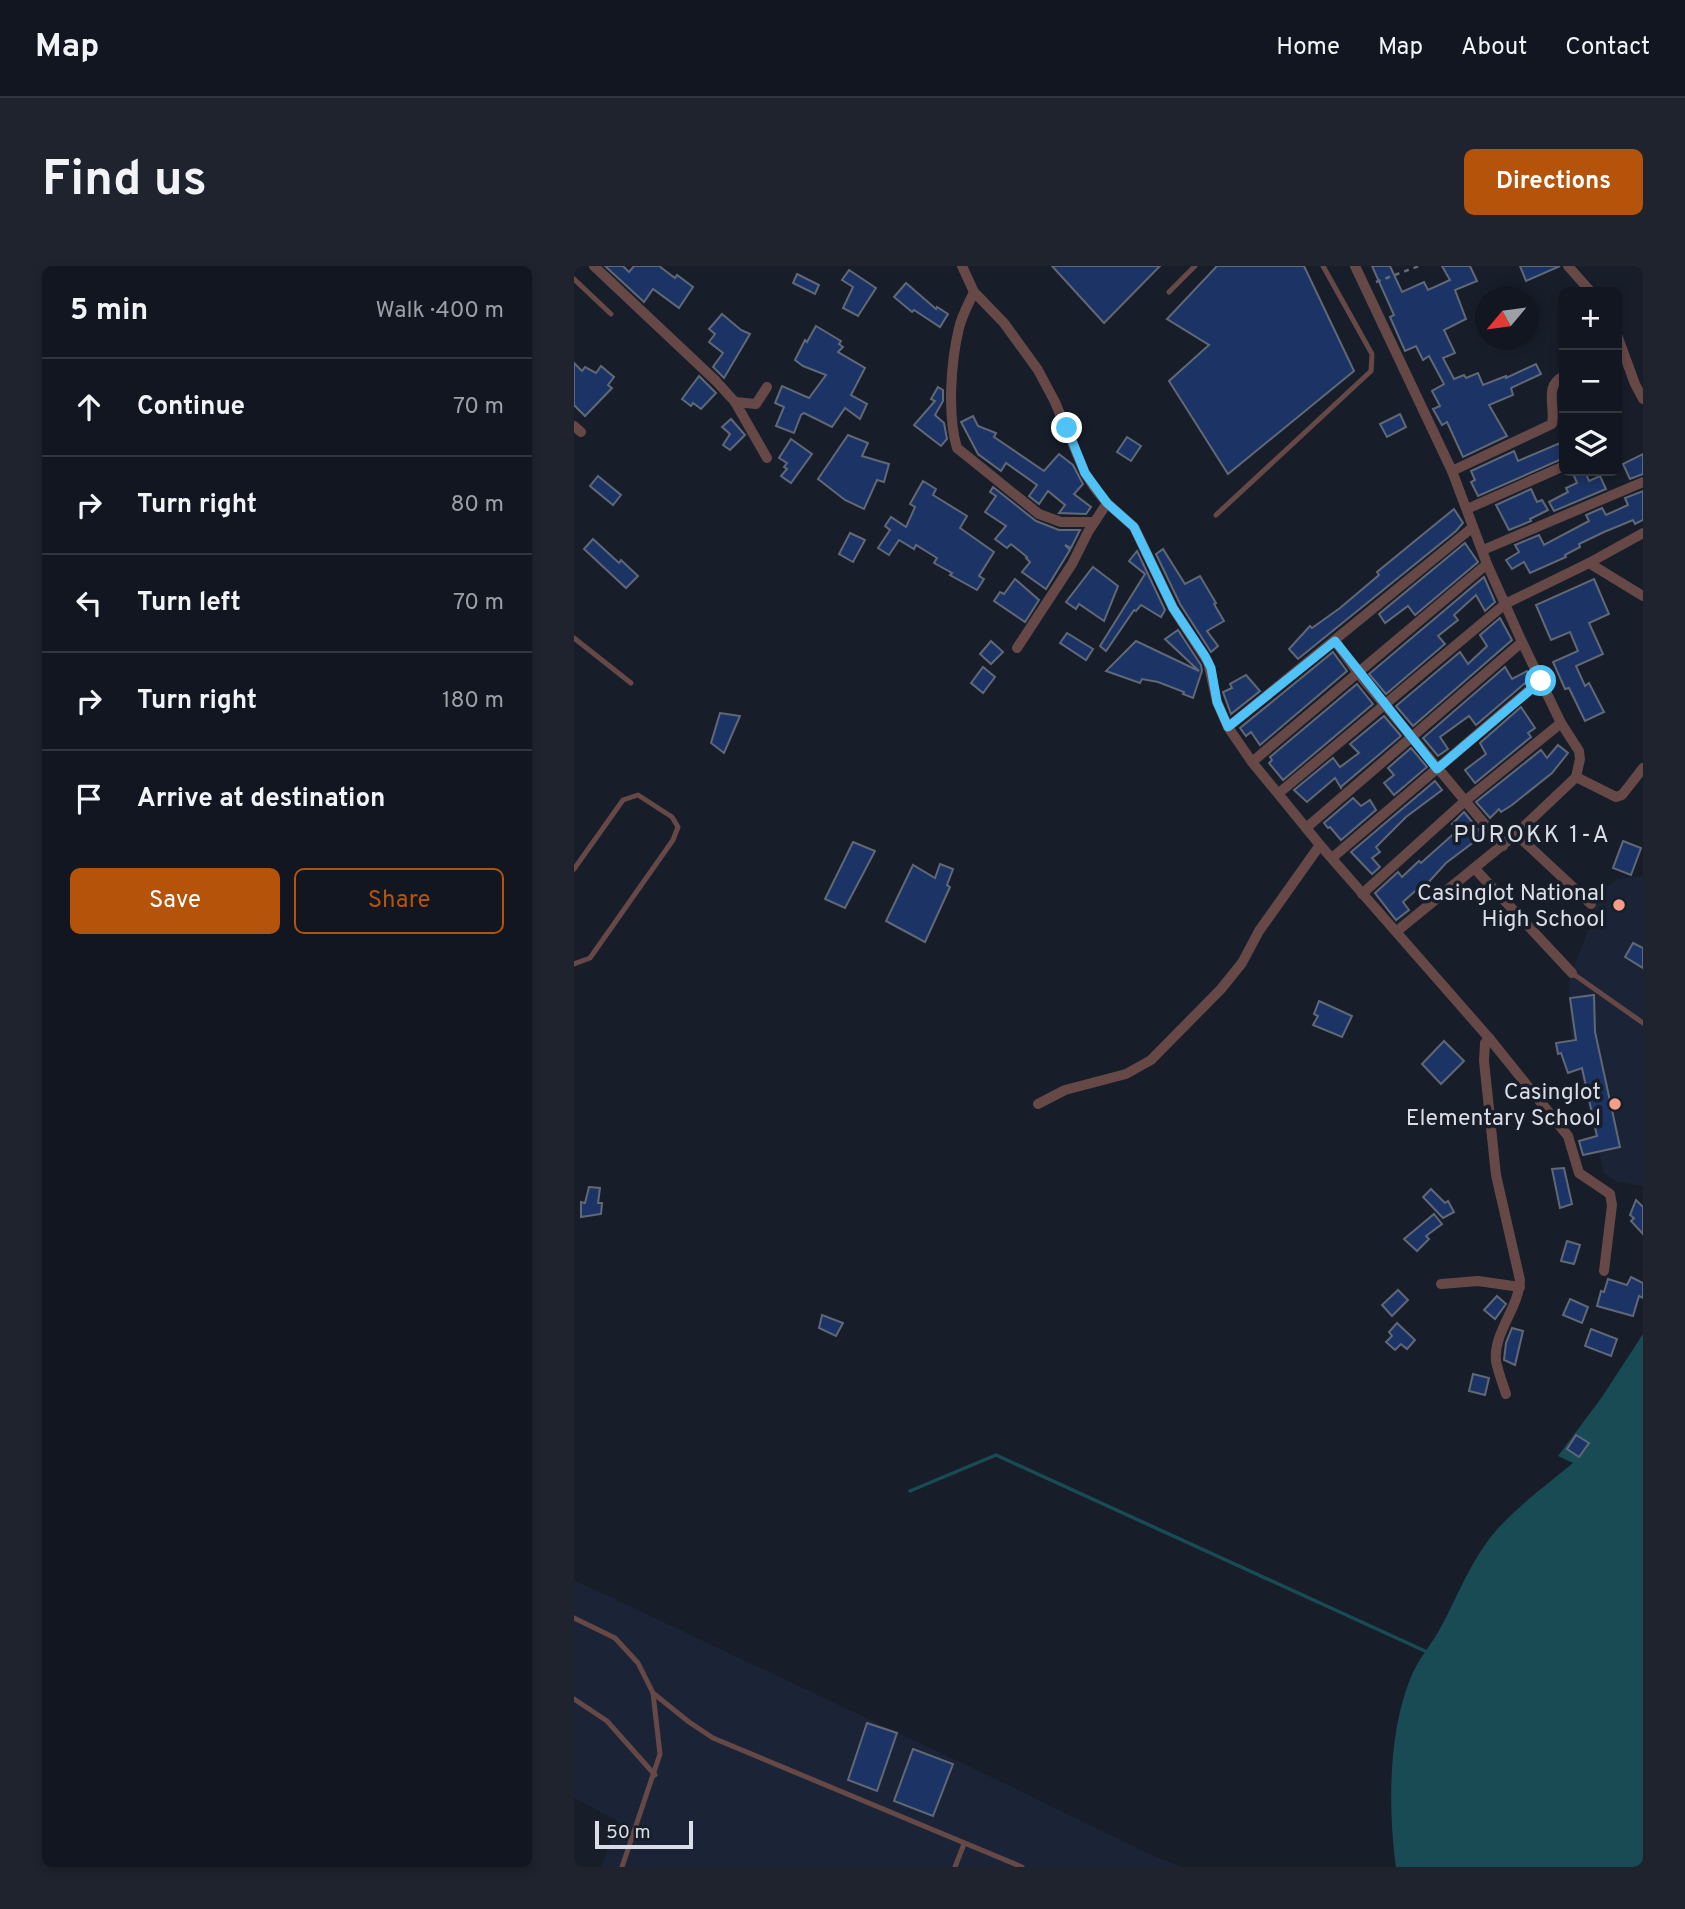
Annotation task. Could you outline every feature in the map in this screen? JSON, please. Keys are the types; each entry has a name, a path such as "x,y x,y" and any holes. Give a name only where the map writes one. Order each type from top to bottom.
{"street":[{"path":"594,266 716,381 734,402 767,458"},
{"path":"962,266 974,292 1004,323 1038,370 1055,402 1085,473 1107,503 1134,527 1173,608 1211,668 1217,702 1228,727 1252,762 1362,894 1489,1038 1568,1136 1578,1172 1610,1194 1612,1205 1604,1271"},
{"path":"1354,266 1452,471 1487,564 1522,642 1561,723 1579,751 1580,759 1576,776 1516,834 1397,931"},
{"path":"1568,266 1587,287"},
{"path":"974,292 960,325 955,352 953,433 957,448 1039,514 1060,522 1093,523"},
{"path":"1622,349 1643,399"},
{"path":"1452,471 1552,424 1551,388 1559,378"},
{"path":"734,402 756,404 767,387"},
{"path":"1467,509 1559,468"},
{"path":"1483,550 1643,482"},
{"path":"1017,648 1072,564 1093,523 1107,503"},
{"path":"1228,727 1473,527"},
{"path":"1279,793 1505,604 1590,563 1643,533"},
{"path":"1590,563 1643,596"},
{"path":"1252,762 1487,564"},
{"path":"1335,641 1437,769 1503,846"},
{"path":"1306,828 1522,642"},
{"path":"1332,858 1541,681"},
{"path":"1362,894 1465,801 1561,723"},
{"path":"1576,776 1616,797 1622,795 1643,768"},
{"path":"1516,834 1591,904"},
{"path":"1038,1104 1065,1090 1126,1074 1159,1054 1242,963 1259,931 1320,845"},
{"path":"1475,869 1572,973"},
{"path":"1489,1038 1485,1043 1485,1061 1496,1175 1520,1287 1504,1325 1496,1359 1506,1394"},
{"path":"1441,1284 1478,1281 1520,1287"}],"lane":[{"path":"1169,292 1195,266"},
{"path":"1216,515 1371,371 1372,354 1323,266"},
{"path":"574,279 611,314"},
{"path":"574,638 631,683"},
{"path":"574,869 623,800 638,795 673,817 678,827 673,840 590,958 574,964"},
{"path":"1572,973 1643,1023"},
{"path":"574,1618 615,1638 638,1663 653,1693 660,1754 655,1775 621,1867"},
{"path":"653,1693 713,1738 1022,1867"},
{"path":"574,1699 607,1721 655,1775"},
{"path":"956,1867 964,1844"}],"path":[{"path":"1363,287 1419,266"}],"shaded area":[{"name":"Casinglot Elementary School","path":"1643,876 1643,1186 1617,1182 1604,1173 1571,1035 1569,981 1594,915 1598,895 1617,879"},
{"path":"1643,1334 1643,1867 1396,1867 1391,1796 1394,1746 1403,1699 1414,1670 1441,1627 1487,1542 1517,1510 1573,1463 1558,1456 1602,1397"},
{"path":"574,1580 1151,1855 1182,1867 601,1867 618,1821 574,1798"}],"building":[{"path":"605,266 623,266 629,272 634,266 659,266 693,287 679,308 653,289 644,302"},
{"path":"1052,266 1160,266 1104,323"},
{"path":"1217,266 1304,266 1354,371 1228,474 1169,381 1209,345 1167,319"},
{"path":"1372,266 1390,266 1402,292 1424,282 1428,290 1450,280 1442,266 1470,266 1477,281 1455,290 1466,319 1444,330 1455,353 1443,358 1454,379 1478,373 1483,385 1536,364 1541,374 1511,388 1513,395 1489,405 1507,436 1463,457 1447,422 1442,425 1433,409 1440,406 1432,391 1444,384 1429,356 1423,360 1416,346 1405,351 1390,317 1394,315"},
{"path":"1520,266 1560,266 1526,281"},
{"path":"849,270 876,288 858,316 843,308 853,287 842,280"},
{"path":"797,274 819,285 815,294 793,283"},
{"path":"906,283 936,309 937,307 948,314 940,327 914,310 912,312 894,297"},
{"path":"722,314 750,334 724,378 713,367 723,353 709,342 715,334 709,329"},
{"path":"816,326 841,341 839,344 843,347 838,352 865,368 851,395 867,404 860,419 845,408 832,427 804,413 794,433 776,426 784,407 775,403 782,386 809,398 826,375 795,360"},
{"path":"574,363 582,371 585,367 596,373 601,366 614,377 608,385 612,388 585,416 574,405"},
{"path":"699,376 716,393 701,409 682,399"},
{"path":"938,387 943,390 943,401 935,415 944,423 947,439 941,446 914,425 935,401 931,399"},
{"path":"1400,414 1406,427 1387,437 1380,424"},
{"path":"973,416 978,426 996,433 994,437 1044,471 1059,454 1073,465 1083,484 1074,494 1091,507 1086,514 1059,513 1065,505 1048,491 1039,504 1029,496 1037,485 1006,463 1001,471 978,454 961,422"},
{"path":"731,419 745,435 730,450 723,445 730,434 722,427"},
{"path":"848,435 868,443 862,456 889,464 884,482 877,480 864,509 845,500 818,479"},
{"path":"1127,437 1141,446 1131,461 1117,452"},
{"path":"791,439 812,454 791,483 781,476 787,469 784,467 787,463 779,458"},
{"path":"1559,443 1559,460 1478,496 1471,482 1475,480 1471,471 1514,451 1518,461"},
{"path":"1643,454 1643,474 1630,479 1623,464"},
{"path":"598,476 621,495 613,505 590,486"},
{"path":"1574,476 1587,476 1589,481 1600,476 1606,489 1554,511 1549,502 1568,492 1566,488 1577,483"},
{"path":"923,481 936,489 933,495 967,516 960,528 994,552 979,576 984,579 977,590 950,575 952,573 934,563 937,558 916,545 914,549 899,540 889,555 878,548 890,530 885,526 891,517 906,527 915,507 910,504"},
{"path":"993,487 1036,521 1059,530 1080,530 1071,548 1065,545 1070,550 1046,589 1022,572 1030,562 1027,557 1011,544 1007,548 995,539 1006,526 985,512 996,496 990,492"},
{"path":"1531,489 1537,502 1542,500 1548,510 1509,530 1496,505"},
{"path":"1643,491 1643,520 1635,524 1633,520 1604,532 1579,544 1580,547 1565,555 1566,557 1530,573 1524,562 1512,569 1506,560 1519,552 1515,545 1539,535 1544,545 1589,521 1586,515 1602,508 1606,515 1628,505 1625,498"},
{"path":"1454,509 1463,523 1456,531 1298,659 1289,649 1310,626 1312,628 1340,608 1379,575 1377,572"},
{"path":"850,533 865,540 853,562 839,554"},
{"path":"593,539 638,576 626,588 584,549"},
{"path":"1465,543 1478,562 1415,615 1408,606 1385,623 1379,614"},
{"path":"1163,549 1185,584 1200,576 1216,603 1214,604 1224,621 1207,631 1218,646 1211,652 1180,604 1156,554"},
{"path":"1137,551 1165,610 1161,617 1141,605 1134,610 1106,651 1100,646 1145,574 1129,561"},
{"path":"1093,567 1118,586 1104,621 1079,604 1076,609 1066,602"},
{"path":"1484,577 1495,602 1485,611 1476,595 1454,615 1458,620 1438,636 1445,644 1386,694 1369,674"},
{"path":"1015,579 1039,600 1025,622 994,601 1000,592 1004,594"},
{"path":"1594,579 1609,614 1589,623 1603,654 1576,666 1585,686 1589,683 1604,712 1585,721 1569,688 1565,689 1553,662 1578,651 1570,632 1551,640 1536,605"},
{"path":"1500,618 1512,640 1413,726 1396,706 1460,652 1468,664 1487,646 1480,635"},
{"path":"1178,630 1201,665 1202,671 1193,698 1158,682 1142,679 1140,683 1106,671 1136,641 1199,671 1165,639"},
{"path":"1067,633 1093,649 1086,660 1060,643"},
{"path":"991,641 1003,652 991,664 980,654"},
{"path":"1333,652 1347,671 1260,745 1251,732 1246,736 1240,728"},
{"path":"983,667 995,677 983,693 971,683"},
{"path":"1505,667 1512,679 1527,671 1531,678 1476,725 1469,716 1440,737 1448,749 1438,756 1423,738"},
{"path":"1246,675 1260,691 1231,714 1223,692 1232,688 1230,684"},
{"path":"1357,684 1373,704 1283,780 1269,763 1272,760 1270,757"},
{"path":"1521,707 1535,728 1528,733 1531,737 1475,783 1465,770 1486,754 1480,743"},
{"path":"720,713 740,716 724,753 711,743"},
{"path":"1384,716 1401,736 1341,788 1335,778 1307,802 1294,790 1333,758 1340,767 1359,753 1350,744"},
{"path":"1558,745 1568,753 1552,773 1512,805 1501,812 1499,809 1490,818 1476,802 1541,750 1547,758"},
{"path":"1411,748 1427,767 1394,795 1384,783 1394,775 1388,768"},
{"path":"1435,781 1442,790 1406,817 1376,847 1380,852 1372,858 1380,867 1372,874 1351,852"},
{"path":"1353,798 1361,806 1370,800 1376,810 1341,840 1324,823"},
{"path":"1464,812 1483,835 1446,863 1426,885 1424,883 1403,902 1409,910 1396,920 1375,893 1398,872 1402,877 1419,861 1421,863 1458,830 1452,824"},
{"path":"1623,841 1641,848 1631,875 1613,868"},
{"path":"853,842 875,851 845,908 825,899"},
{"path":"940,864 953,869 947,885 950,887 925,942 886,921 913,865 935,878"},
{"path":"1633,943 1643,948 1643,968 1625,957"},
{"path":"1594,995 1595,1032 1620,1147 1583,1155 1579,1141 1597,1136 1582,1068 1568,1073 1561,1053 1558,1054 1556,1043 1576,1040 1570,998"},
{"path":"1319,1001 1352,1016 1342,1037 1313,1025 1318,1016 1314,1014"},
{"path":"1444,1041 1464,1061 1441,1084 1422,1064"},
{"path":"1564,1168 1572,1204 1560,1208 1552,1169"},
{"path":"589,1187 600,1188 598,1203 602,1203 601,1214 581,1217 581,1202 585,1203"},
{"path":"1431,1189 1445,1203 1448,1201 1454,1212 1443,1218 1423,1197"},
{"path":"1636,1200 1643,1207 1643,1234 1631,1221 1634,1218 1630,1215"},
{"path":"1434,1214 1442,1224 1426,1236 1429,1239 1417,1251 1404,1239"},
{"path":"1567,1241 1580,1245 1574,1264 1561,1261"},
{"path":"1631,1277 1643,1283 1643,1298 1639,1296 1633,1316 1597,1306 1608,1279 1627,1285"},
{"path":"1398,1290 1408,1300 1392,1316 1382,1305"},
{"path":"1497,1296 1506,1304 1495,1319 1484,1310"},
{"path":"1570,1299 1588,1307 1582,1323 1563,1315"},
{"path":"822,1315 843,1323 836,1336 819,1328"},
{"path":"1397,1323 1415,1340 1407,1349 1401,1344 1395,1350 1386,1342 1392,1336 1389,1332"},
{"path":"1512,1328 1523,1331 1515,1365 1504,1360 1506,1343"},
{"path":"1591,1329 1617,1339 1611,1356 1585,1346"},
{"path":"1473,1374 1489,1378 1485,1395 1469,1391"},
{"path":"1576,1435 1589,1443 1579,1457 1567,1449"},
{"path":"867,1723 897,1733 877,1791 848,1780"},
{"path":"913,1749 953,1764 933,1816 894,1801"}],"waterway":[{"path":"910,1491 996,1455 1425,1651"}],"place":[{"name":"Casinglot National High School","path":"1619,905"},
{"name":"Casinglot Elementary School","path":"1615,1104"}],"district":[{"name":"PUROKK 1-A","path":"1532,834"}],"route":[{"path":"1067,428 1085,473 1107,503 1134,527 1152,559 1173,608 1205,656 1211,668 1217,702 1228,727 1335,641 1437,769 1541,681"}]}
